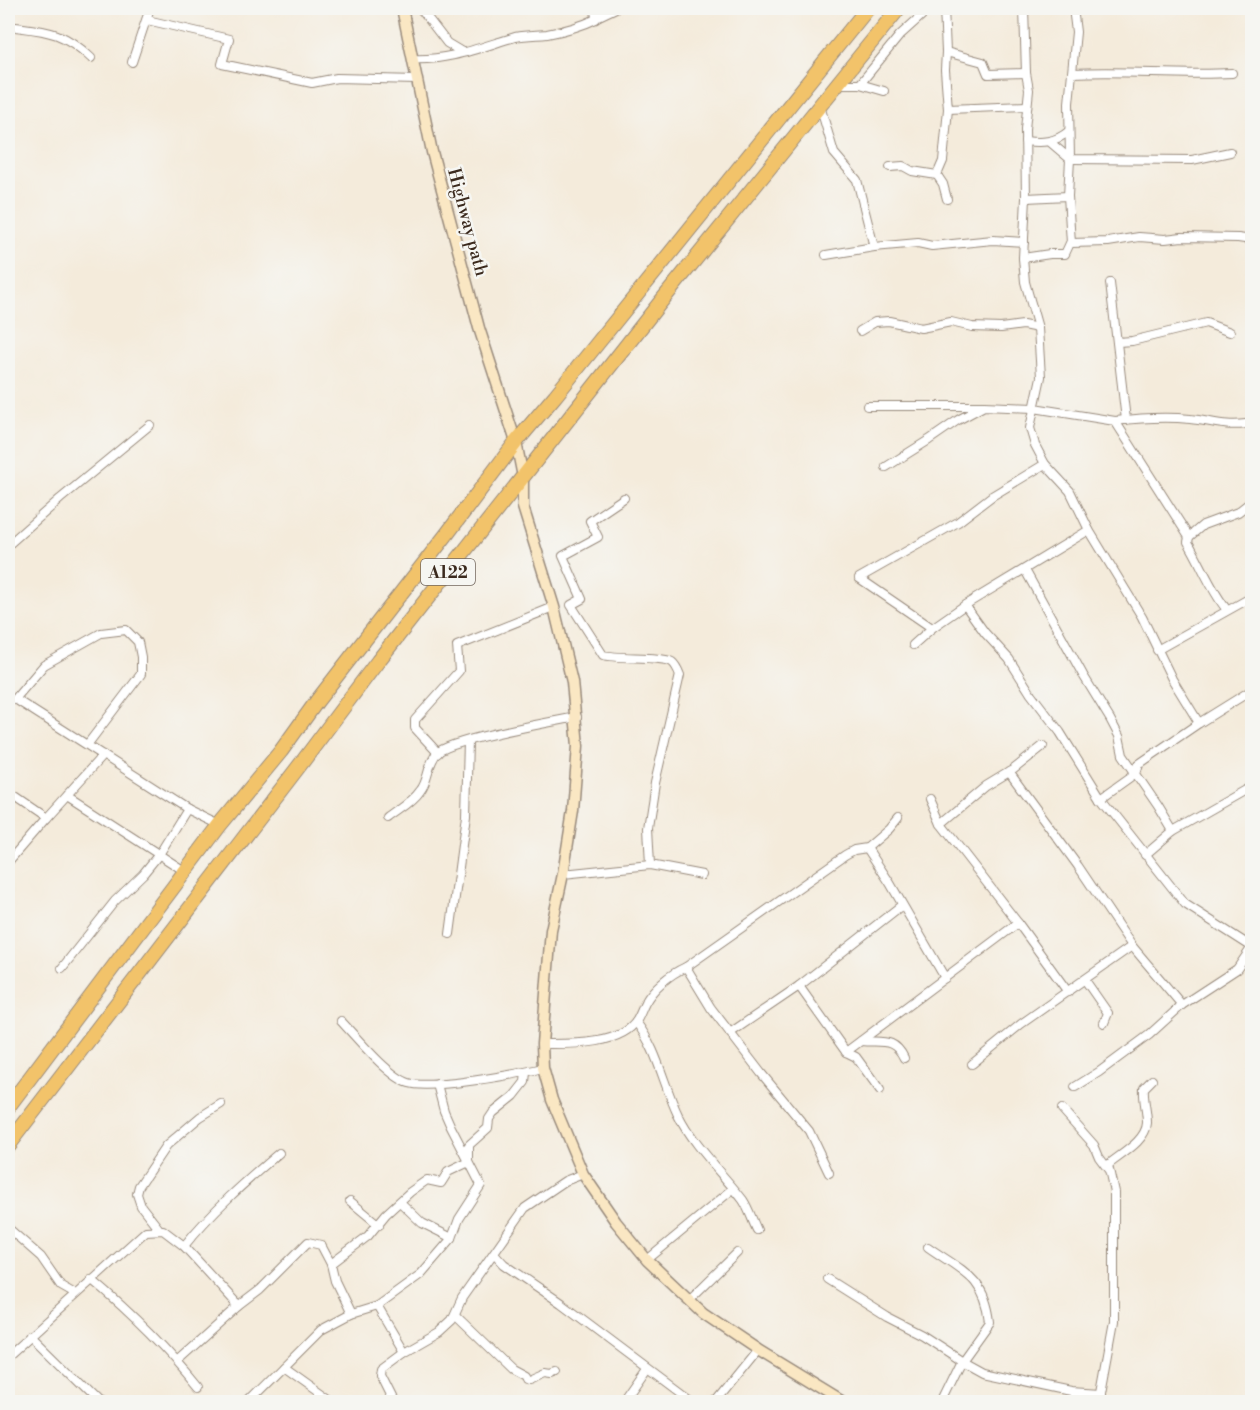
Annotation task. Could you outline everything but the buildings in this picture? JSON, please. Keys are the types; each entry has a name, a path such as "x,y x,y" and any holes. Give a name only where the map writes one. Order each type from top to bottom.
{"highway":[{"name":"A122","path":"8,1107 220,825 281,751 516,442 868,8"},
{"name":"A122","path":"8,1145 523,477 666,295 899,8"},
{"path":"317,701 323,700 339,713"}],"street":[{"path":"132,62 150,8"},
{"name":"Highway path","path":"402,8 432,152 479,328 516,442 523,477 523,507 554,606 572,682 577,717 578,747 573,811 563,874 550,930 542,1044 543,1068 559,1120 584,1174 616,1222 647,1260 703,1312 758,1350 843,1402"},
{"path":"420,8 447,43 462,52"},
{"path":"595,8 597,17"},
{"path":"412,59 427,60 472,52 517,37 551,33 591,21 616,8"},
{"path":"860,84 900,35 930,8"},
{"path":"937,175 943,161 948,109 944,8"},
{"path":"1024,8 1026,73 1029,90 1024,141 1026,198 1023,258 1025,282 1038,328 1041,377 1030,428 1045,464 1070,491 1089,530 1142,617 1172,679 1199,723"},
{"path":"1071,243 1068,196 1069,103 1076,32 1073,8"},
{"path":"147,20 229,39 222,64 312,83 337,78 417,80"},
{"path":"8,26 58,34 90,58"},
{"path":"946,52 983,62 988,74 1026,73"},
{"path":"1073,73 1100,71 1232,73"},
{"path":"840,80 844,84 860,84 884,91"},
{"path":"820,106 834,153 857,180 874,247"},
{"path":"948,109 1026,106"},
{"path":"1024,141 1050,142 1069,131"},
{"path":"1050,142 1070,159 1192,160 1230,152"},
{"path":"890,167 903,166 912,171 937,175 943,184 947,199"},
{"path":"1026,198 1068,196"},
{"path":"1023,258 1065,254 1071,241 1071,243 1108,242 1139,237 1252,240"},
{"path":"826,255 918,243 932,246 993,240 1024,242"},
{"path":"1110,283 1126,420"},
{"path":"860,331 875,322 889,321 921,328 951,322 972,327 1001,328 1023,325 1038,328"},
{"path":"1118,342 1206,324 1230,332"},
{"path":"867,406 1034,408 1115,422 1165,417 1209,421 1228,426 1246,424"},
{"path":"886,467 958,420 984,406"},
{"path":"1115,422 1189,537 1188,542 1208,582 1227,609"},
{"path":"8,545 150,425"},
{"path":"932,627 859,578 958,522 992,496 1045,464"},
{"path":"624,498 590,521 598,537 563,556 582,599 571,605 603,656 666,660 674,663 680,675 655,783 648,828 650,865"},
{"path":"1189,537 1203,525 1238,513 1252,501"},
{"path":"913,645 932,627 1089,530"},
{"path":"1025,570 1110,719 1119,736 1123,755 1173,831"},
{"path":"1157,650 1252,597"},
{"path":"966,605 985,633 1009,659 1031,694 1060,732 1101,798 1185,904 1252,947 1237,969 1182,1005 1141,1041 1100,1072 1075,1087"},
{"path":"438,753 415,728 415,720 459,671 456,646 554,606"},
{"path":"87,745 141,674 138,642 126,630 101,633 44,665 15,699 187,809 220,825"},
{"path":"1152,638 1171,642"},
{"path":"1101,798 1136,773 1139,764 1252,690"},
{"path":"388,818 421,791 429,768 438,753 468,741 577,717"},
{"path":"450,934 466,815 468,741"},
{"path":"941,824 986,786 1009,772 1042,746"},
{"path":"8,862 103,755"},
{"path":"1009,772 1078,866 1132,946 1182,1005"},
{"path":"1145,855 1173,831 1252,786"},
{"path":"8,792 46,819"},
{"path":"68,795 186,872"},
{"path":"930,799 941,824 1068,992"},
{"path":"62,968 115,901 143,874 159,854 187,809"},
{"path":"542,1044 579,1044 603,1040 624,1031 636,1022 646,1001 660,985 677,971 686,967 845,855 854,850 867,848 898,818"},
{"path":"867,848 945,978"},
{"path":"563,874 650,865 702,875"},
{"path":"730,1033 799,986 902,905"},
{"path":"846,1052 1018,923"},
{"path":"972,1064 1021,1024 1132,946"},
{"path":"686,967 711,1008 809,1131 829,1173"},
{"path":"1085,980 1108,1013 1104,1023"},
{"path":"799,986 846,1052 856,1057 880,1090"},
{"path":"340,1021 397,1077 408,1083 437,1084 543,1068"},
{"path":"636,1022 651,1045 678,1117 748,1210 757,1230"},
{"path":"861,1041 889,1041 900,1049 904,1058"},
{"path":"469,1162 470,1146 488,1128 489,1119 493,1113 520,1089 525,1082 526,1072"},
{"path":"1099,1402 1114,1321 1114,1192 1108,1165 1138,1141 1146,1130 1144,1089 1152,1080"},
{"path":"249,1402 321,1330 351,1314 377,1306 421,1274 452,1238 459,1220 481,1185 444,1111 437,1084"},
{"path":"159,1229 141,1206 136,1194 139,1186 166,1146 200,1117 221,1104"},
{"path":"1062,1109 1094,1145 1099,1157 1110,1171"},
{"path":"183,1246 230,1195 279,1153"},
{"path":"331,1264 356,1246 410,1192 427,1180 441,1183 448,1172 469,1162"},
{"path":"393,1402 379,1373 381,1370 405,1352 439,1332 455,1315 462,1298 525,1209 565,1181 584,1174"},
{"path":"647,1260 733,1189"},
{"path":"350,1201 379,1225"},
{"path":"400,1202 422,1223 452,1238"},
{"path":"8,1228 41,1257 61,1286 75,1294"},
{"path":"8,1356 146,1230 163,1230 183,1246 239,1306"},
{"path":"178,1362 239,1306 260,1290 308,1242 321,1245 351,1314"},
{"path":"928,1247 971,1278 982,1290 987,1301 990,1322 962,1361 942,1402"},
{"path":"494,1253 504,1264 693,1402"},
{"path":"689,1300 737,1253"},
{"path":"462,1298 495,1263 504,1264"},
{"path":"91,1279 127,1310 178,1362 198,1388"},
{"path":"827,1279 982,1372 1071,1391 1101,1393"},
{"path":"377,1306 405,1352"},
{"path":"455,1315 511,1370 525,1379 529,1380 544,1373 552,1374 557,1371"},
{"path":"30,1335 98,1402"},
{"path":"716,1402 758,1350"},
{"path":"284,1367 333,1402"},
{"path":"624,1402 647,1369"}]}
